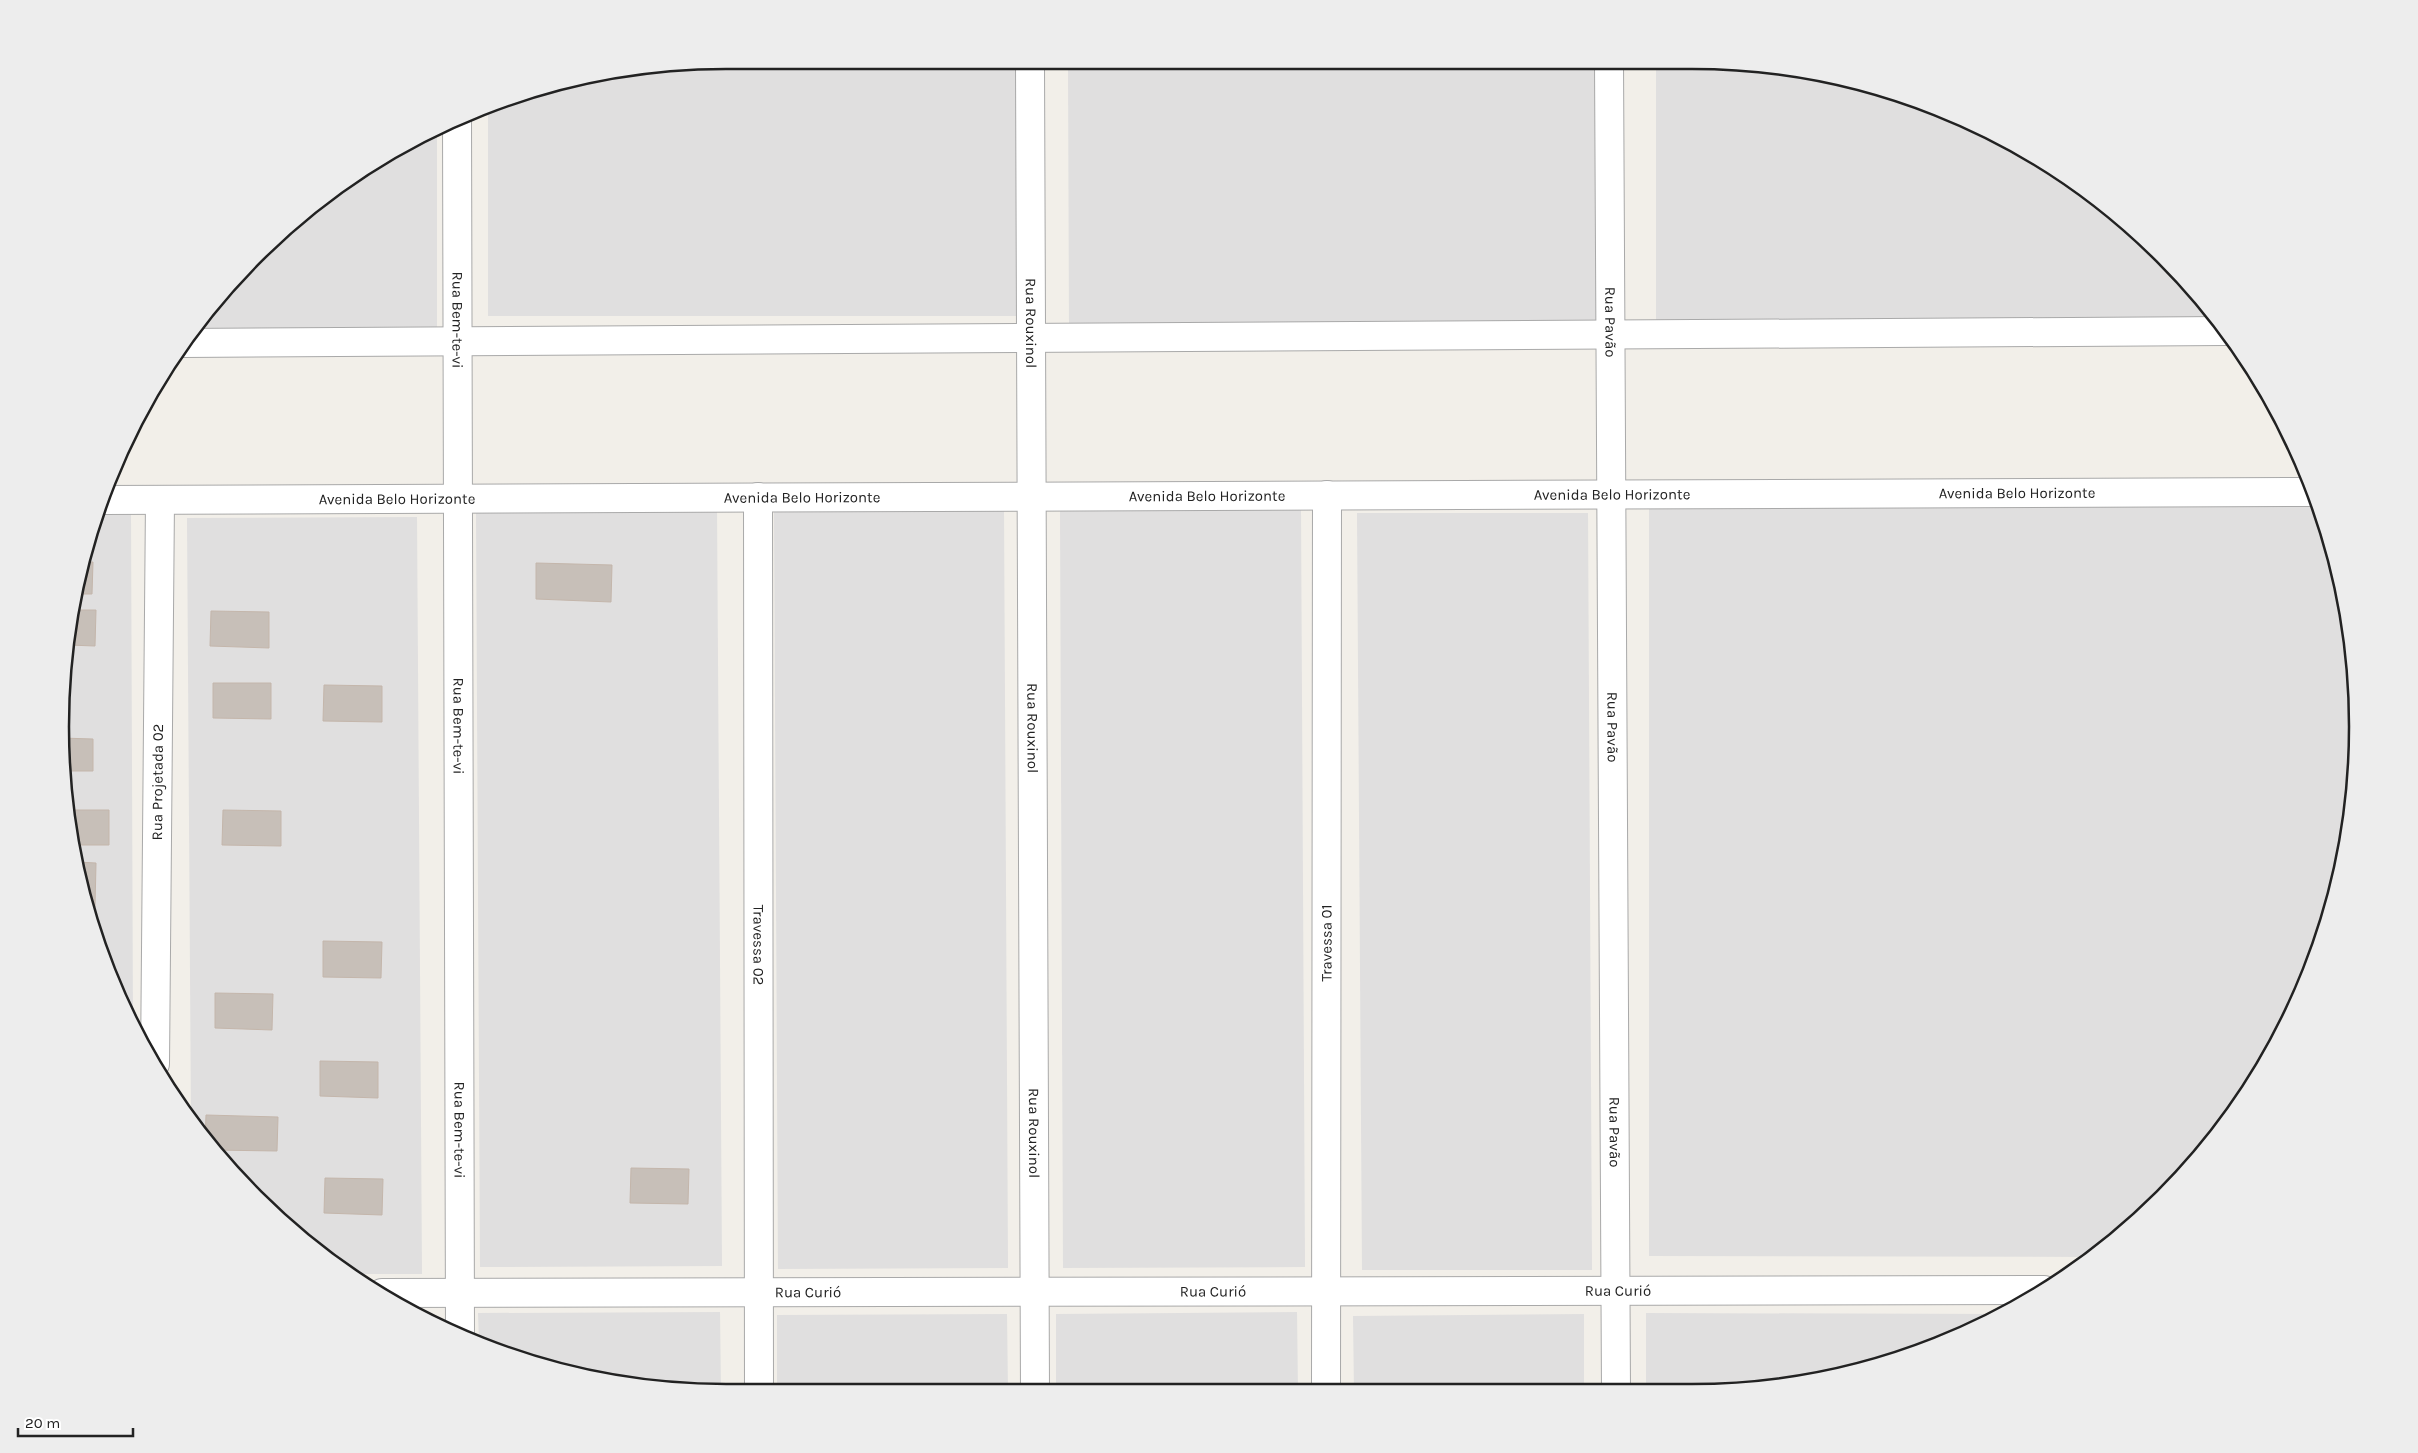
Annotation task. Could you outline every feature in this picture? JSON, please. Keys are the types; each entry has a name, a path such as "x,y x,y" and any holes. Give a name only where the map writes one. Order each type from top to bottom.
{"street":[{"name":"Rua Rouxinol","path":"1030,69 1034,1384"},
{"name":"Rua Pavão","path":"1610,69 1616,1384"},
{"name":"Rua Bem-te-vi","path":"457,127 460,1327"},
{"path":"193,343 2217,331"},
{"name":"Avenida Belo Horizonte","path":"110,500 2305,492"},
{"name":"Travessa 01","path":"1326,1384 1327,495"},
{"name":"Travessa 02","path":"758,497 759,1384"},
{"name":"Rua Projetada 02","path":"155,1051 160,500"},
{"name":"Rua Curió","path":"393,1293 2030,1290"}],"shaded area":[{"path":"1017,69 1017,316 488,316 488,114 556,91 598,81 683,70"},
{"path":"1068,69 1596,69 1597,328 1069,328"},
{"path":"1656,69 1692,69 1735,70 1820,81 1862,91 1903,104 1943,119 1982,137 2020,157 2092,205 2157,261 2210,322 1656,321"},
{"path":"437,137 437,331 201,331 261,261 293,232 361,180 398,157"},
{"path":"1649,504 2310,505 2327,556 2337,598 2348,683 2348,770 2337,855 2327,897 2314,938 2299,978 2281,1017 2261,1055 2238,1092 2186,1160 2157,1192 2125,1221 2079,1257 1649,1256"},
{"path":"717,509 722,1266 480,1267 476,510"},
{"path":"1301,510 1305,1267 1063,1268 1060,511"},
{"path":"1004,511 1008,1268 778,1269 774,512"},
{"path":"1357,513 1588,513 1592,1270 1362,1270"},
{"path":"104,515 131,515 133,1008 104,938 91,897 81,855 70,770 69,726 70,683 74,641 81,598 91,556"},
{"path":"417,517 422,1274 363,1274 326,1248 261,1192 232,1160 191,1107 187,518"},
{"path":"720,1312 721,1384 641,1379 598,1372 556,1362 479,1335 478,1313"},
{"path":"1297,1312 1298,1384 1056,1384 1056,1314"},
{"path":"1646,1313 1986,1314 1943,1334 1903,1349 1862,1362 1820,1372 1735,1383 1646,1384"},
{"path":"1007,1314 1008,1384 777,1384 777,1315"},
{"path":"1584,1314 1584,1384 1354,1384 1353,1316"}],"building":[{"path":"90,562 93,562 92,594 82,594"},
{"path":"536,563 612,565 611,602 536,599"},
{"path":"79,610 96,610 95,646 74,645"},
{"path":"211,611 269,612 269,648 210,646"},
{"path":"213,683 271,683 271,719 213,718"},
{"path":"324,685 382,686 382,722 323,721"},
{"path":"69,738 93,739 93,771 70,771"},
{"path":"74,810 109,810 109,845 79,845"},
{"path":"223,810 281,811 281,846 222,845"},
{"path":"83,862 96,863 95,907 91,897"},
{"path":"323,941 382,942 381,978 323,977"},
{"path":"215,993 273,994 272,1030 215,1028"},
{"path":"320,1061 378,1062 378,1098 320,1096"},
{"path":"206,1115 278,1117 277,1151 224,1150 206,1128"},
{"path":"631,1168 689,1169 688,1204 630,1203"},
{"path":"325,1178 383,1179 382,1215 324,1213"}]}
